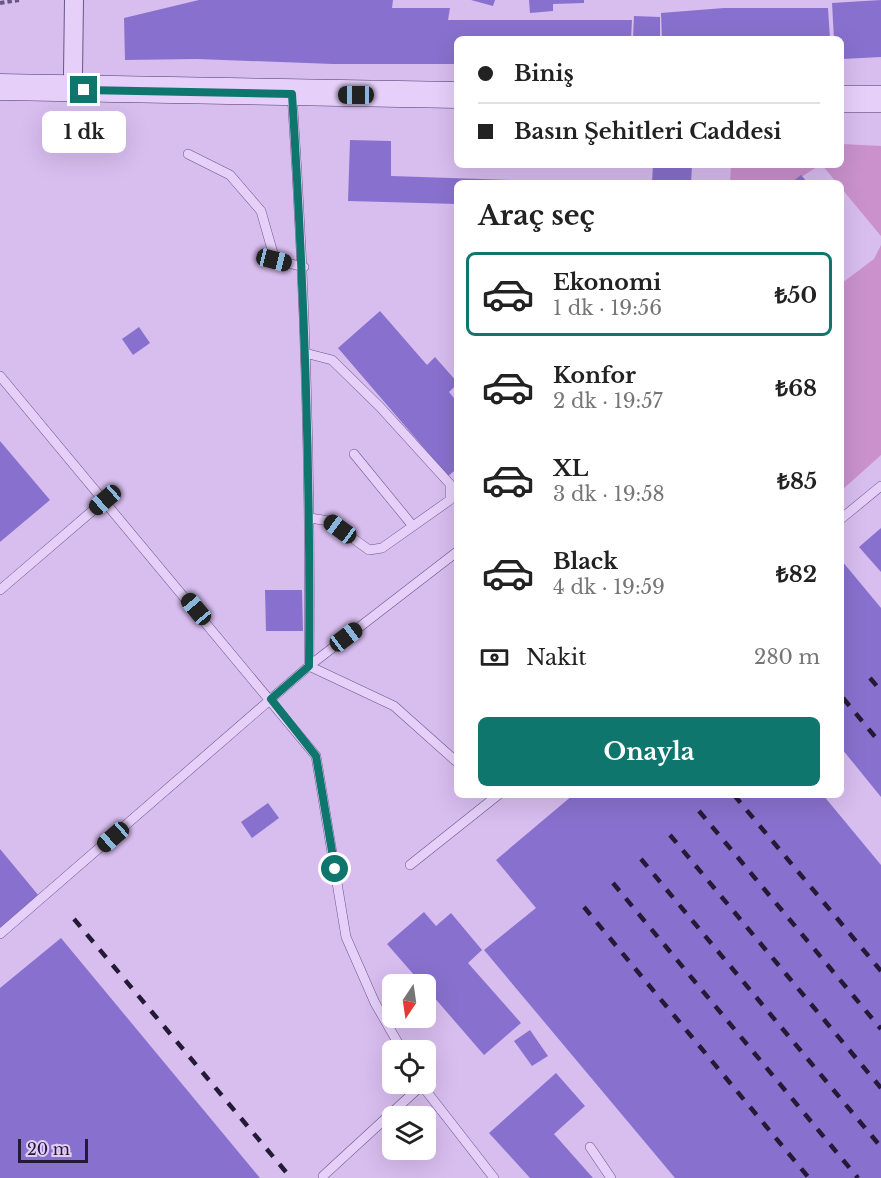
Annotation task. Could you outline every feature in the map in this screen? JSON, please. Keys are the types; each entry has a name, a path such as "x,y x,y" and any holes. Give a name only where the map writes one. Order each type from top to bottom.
{"main road":[{"path":"0,72 164,77 200,92"},
{"path":"0,87 292,94 454,95"},
{"path":"844,99 881,99"}],"street":[{"path":"73,74 74,0"}],"lane":[{"path":"292,94 304,267 310,518 309,666"},
{"path":"188,154 230,175 261,211 274,260 304,267"},
{"path":"305,353 332,360 380,406 450,484 450,500 432,515 412,525 382,548 369,550 329,521 310,518"},
{"path":"0,375 316,756 346,937 375,1003 396,1040"},
{"path":"354,454 412,525"},
{"path":"844,516 881,486"},
{"path":"0,590 105,500"},
{"path":"0,934 309,666 454,554"},
{"path":"309,666 394,706 454,759"},
{"path":"410,865 494,798"},
{"path":"322,1176 410,1094"},
{"path":"429,1094 494,1178"},
{"path":"590,1147 611,1178"}],"path":[{"path":"0,3 19,0"}],"shaded area":[{"path":"844,144 881,146 881,236 844,191 844,180 834,180 824,168 844,168"},
{"path":"731,168 815,168 797,180 730,180"},
{"path":"881,245 881,455 844,488 844,282 874,259"}],"building":[{"path":"199,0 393,0 392,8 450,8 448,20 632,20 631,36 454,36 454,64 333,64 197,59 125,60 124,18"},
{"path":"471,0 495,0 493,6"},
{"path":"529,0 584,0 584,3 553,4 553,11 530,13"},
{"path":"881,0 881,57 844,59 844,36 834,36 832,3"},
{"path":"724,8 828,8 830,36 662,36 661,13"},
{"path":"634,16 660,17 660,36 633,36"},
{"path":"350,140 391,141 391,176 510,180 454,180 454,204 348,201"},
{"path":"653,168 692,168 691,180 652,180"},
{"path":"801,175 805,180 795,180"},
{"path":"380,311 427,365 435,357 454,378 454,387 449,392 454,398 454,471 448,476 338,348"},
{"path":"139,327 150,343 133,355 122,339"},
{"path":"0,441 50,500 0,542"},
{"path":"881,528 881,572 859,547"},
{"path":"844,563 881,608 881,797 844,751"},
{"path":"265,590 302,590 303,631 266,631"},
{"path":"569,798 825,798 881,865 881,1178 675,1178 484,950 536,908 496,860"},
{"path":"268,803 279,818 252,838 241,822"},
{"path":"0,849 39,896 0,928"},
{"path":"424,912 436,926 451,913 482,950 468,963 521,1023 484,1055 436,1000 436,974 413,974 387,944"},
{"path":"61,938 260,1178 0,1178 0,988"},
{"path":"530,1030 548,1056 532,1066 514,1041"},
{"path":"556,1073 585,1106 554,1134 593,1178 530,1178 489,1133"}],"railway":[{"path":"870,678 881,691"},
{"path":"844,699 881,744"},
{"path":"737,798 881,971"},
{"path":"699,811 881,1029"},
{"path":"670,835 881,1088"},
{"path":"641,859 881,1147"},
{"path":"613,883 858,1178"},
{"path":"584,907 809,1178"},
{"path":"74,919 291,1178"}],"route":[{"path":"84,90 292,94 304,267 310,518 309,666 271,699 316,756 335,869"}]}
